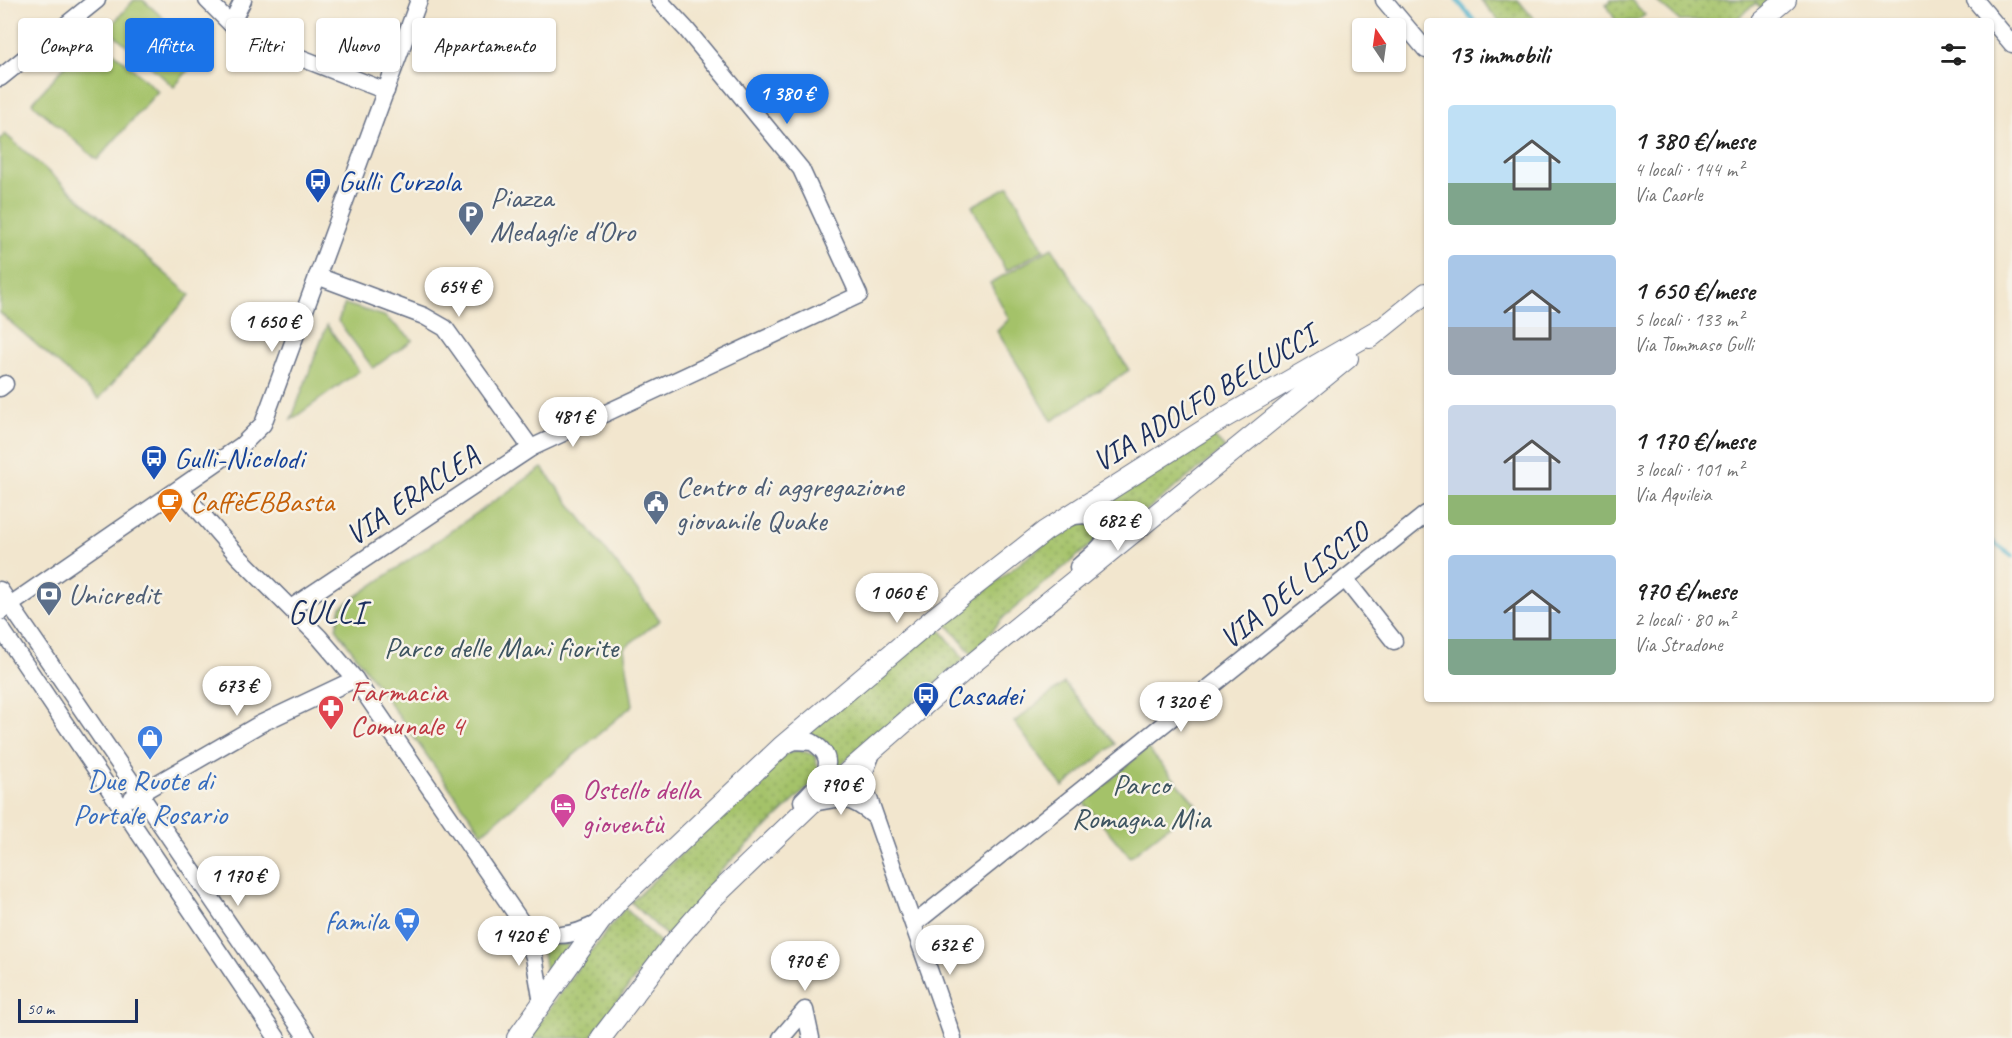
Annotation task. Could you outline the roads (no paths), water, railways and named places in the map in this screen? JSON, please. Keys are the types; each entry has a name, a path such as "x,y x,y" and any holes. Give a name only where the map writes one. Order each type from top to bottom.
{"street":[{"path":"234,18 243,0"},
{"path":"5,609 242,445 263,424 419,0"},
{"name":"VIA ERACLEA","path":"291,608 531,448 859,295 801,169 661,0"},
{"path":"1384,0 1421,44"},
{"path":"1765,18 1786,0"},
{"path":"1975,0 1990,18"},
{"path":"0,78 89,2"},
{"path":"212,2 226,18"},
{"path":"1994,23 2012,44"},
{"path":"304,59 386,91"},
{"path":"317,276 424,316 445,328 531,448"},
{"path":"712,899 811,804 1022,622 1359,349 1379,329 1422,297"},
{"name":"VIA ADOLFO BELLUCCI","path":"518,1038 600,922 621,898 781,747 935,616 1056,523 1210,426 1379,329"},
{"path":"180,489 238,556 291,608 355,680 522,923 534,957 542,1003"},
{"path":"1022,622 1105,539 1104,526 1092,514 1076,514 1056,523"},
{"name":"VIA DEL LISCIO","path":"914,924 1424,516"},
{"path":"1345,579 1394,641"},
{"path":"0,590 5,609 140,794 307,1038"},
{"path":"0,627 277,1038"},
{"path":"121,805 260,724 355,680"},
{"path":"601,1038 733,872 822,781 826,773 825,757 812,742 795,741 781,747"},
{"path":"875,747 865,779 875,816 953,1038"},
{"path":"811,804 834,798 852,800 875,816"},
{"path":"522,923 544,934 566,937 600,922"},
{"path":"781,1038 805,1010 811,1038"}],"waterway":[{"path":"1457,0 1472,18"},
{"path":"1994,543 2012,556"}],"place":[{"name":"Gulli Curzola","path":"318,204"},
{"name":"Piazza Medaglie d'Oro","path":"471,237"},
{"name":"Gulli-Nicolodi","path":"154,481"},
{"name":"CaffèEBBasta","path":"170,524"},
{"name":"Centro di aggregazione giovanile Quake","path":"656,526"},
{"name":"Unicredit","path":"49,617"},
{"name":"Casadei","path":"926,718"},
{"name":"Farmacia Comunale 4","path":"331,731"},
{"name":"Due Ruote di Portale Rosario","path":"150,761"},
{"name":"Ostello della gioventù","path":"563,829"},
{"name":"famila","path":"407,943"}],"district":[{"name":"GULLI","path":"327,612"}],"park label":[{"name":"Parco delle Mani fiorite","path":"501,647"},
{"name":"Parco Romagna Mia","path":"1141,801"}]}
